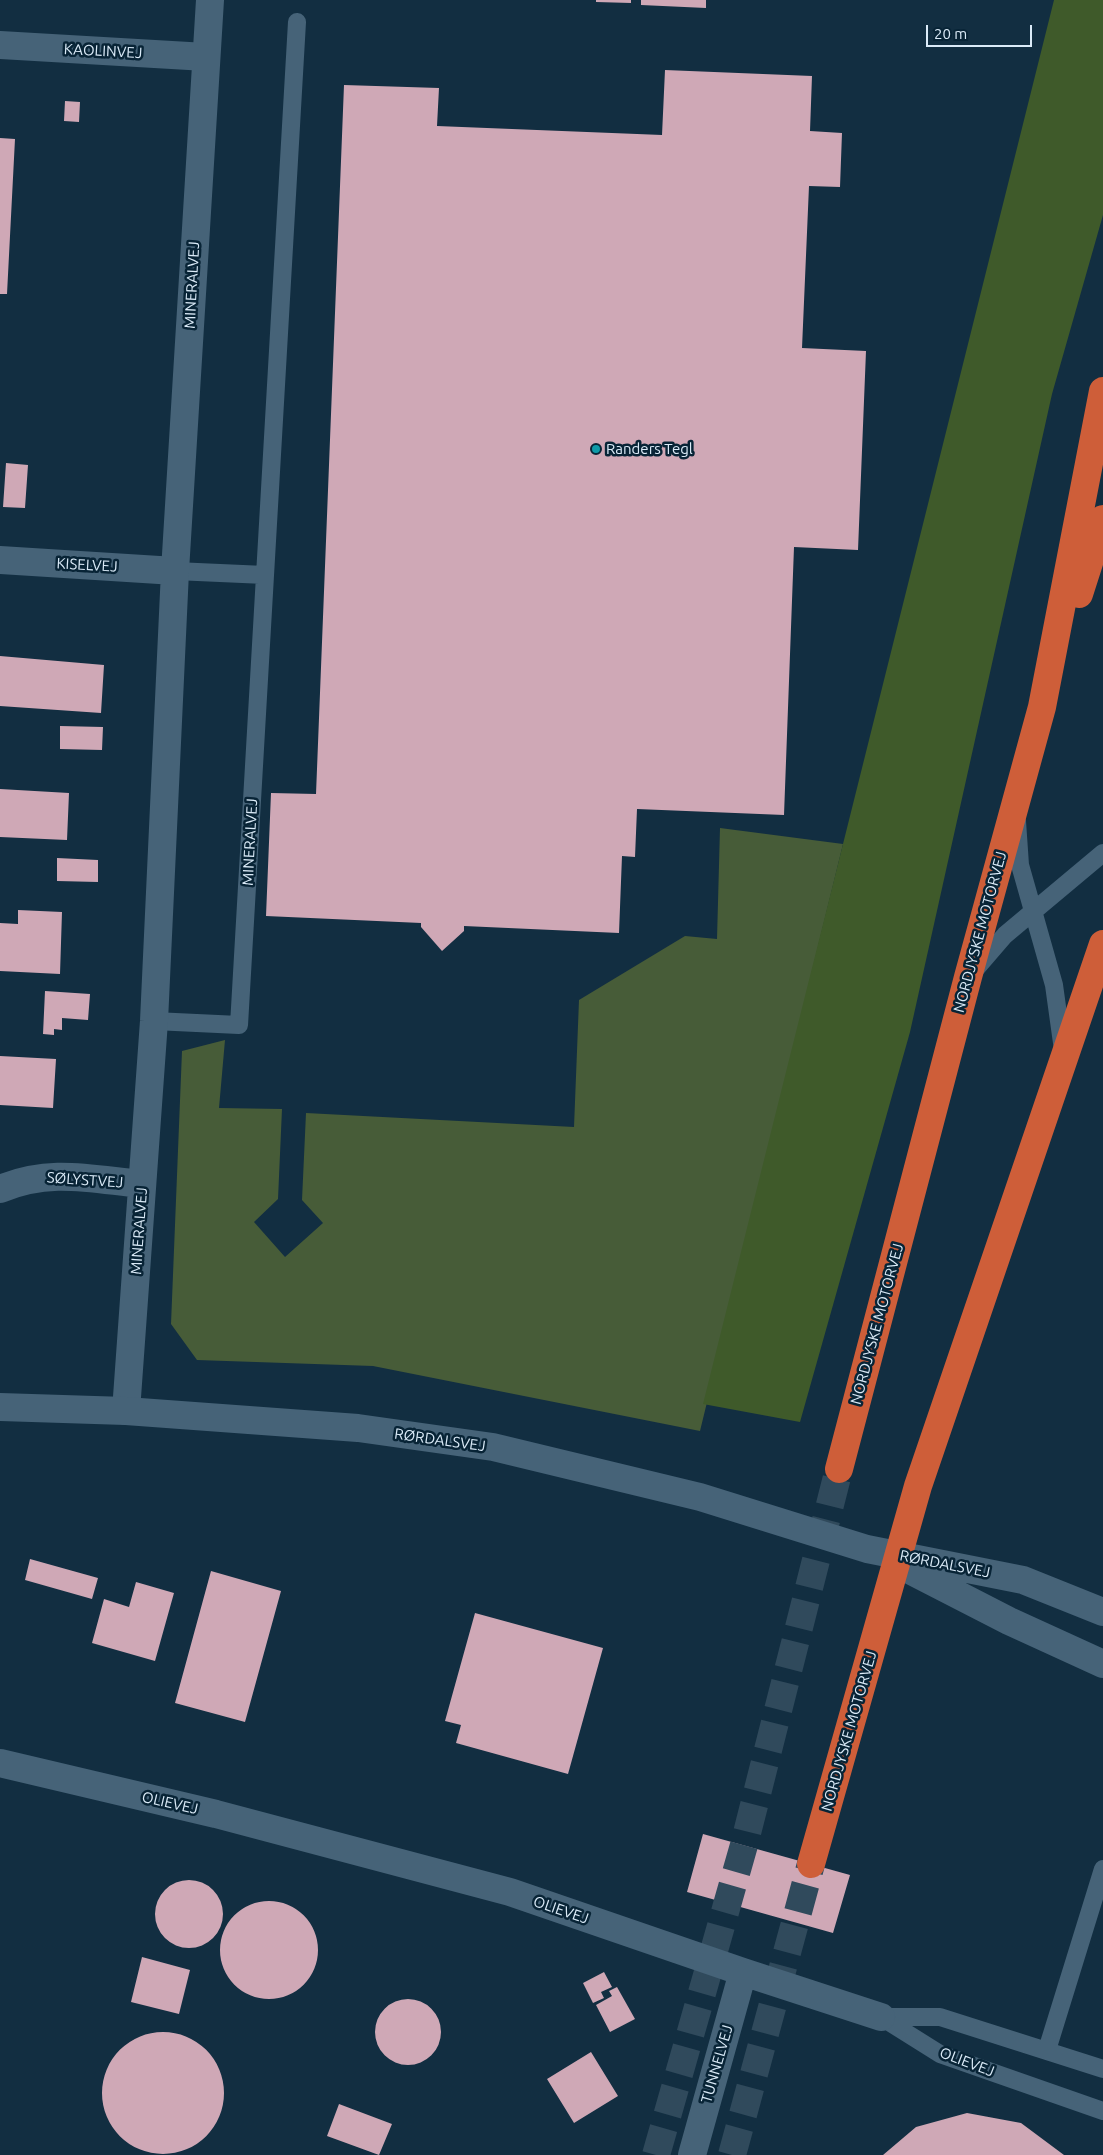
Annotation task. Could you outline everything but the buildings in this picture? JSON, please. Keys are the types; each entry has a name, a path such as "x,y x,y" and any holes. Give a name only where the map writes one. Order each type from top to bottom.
{"highway":[{"name":"NORDJYSKE MOTORVEJ","path":"839,1469 968,976 1042,707 1102,397"},
{"path":"1042,707 1103,519"},
{"name":"NORDJYSKE MOTORVEJ","path":"811,1864 918,1486 1103,944"},
{"path":"1064,1059 1103,983"}],"street":[{"name":"MINERALVEJ","path":"126,1411 154,1021 175,571 210,0"},
{"name":"KAOLINVEJ","path":"0,46 206,57"},
{"name":"KISELVEJ","path":"0,560 175,571"},
{"name":"SØLYSTVEJ","path":"0,1189 28,1178 56,1175 142,1184"},
{"name":"RØRDALSVEJ","path":"0,1407 126,1411 358,1428 493,1447 700,1497 867,1548 1024,1580 1103,1612"},
{"name":"RØRDALSVEJ","path":"867,1548 1009,1620 1103,1664"},
{"name":"OLIEVEJ","path":"0,1763 216,1814 510,1892 743,1972 882,2017"},
{"name":"TUNNELVEJ","path":"692,2155 743,1972"}],"lane":[{"name":"MINERALVEJ","path":"154,1021 239,1024 298,22"},
{"path":"175,571 265,576"},
{"path":"1015,804 1020,865 1054,985 1064,1059"},
{"path":"968,976 1005,934 1103,853"},
{"path":"1047,2050 1103,1869"},
{"path":"882,2017 940,2016 1103,2069"},
{"name":"OLIEVEJ","path":"882,2017 940,2054 1103,2111"}],"green space":[{"path":"1054,0 1103,0 1103,215 1052,394 910,1032 800,1422 703,1404"},
{"path":"720,828 843,844 700,1431 373,1366 197,1360 171,1324 182,1051 225,1040 219,1108 282,1109 278,1199 254,1222 285,1257 323,1223 302,1200 306,1113 574,1127 579,1000 685,936 717,939"}],"tunnel":[{"path":"656,2155 744,1845 839,1469"},
{"path":"732,2155 811,1864"}],"place":[{"name":"Randers Tegl","path":"596,449"}]}
